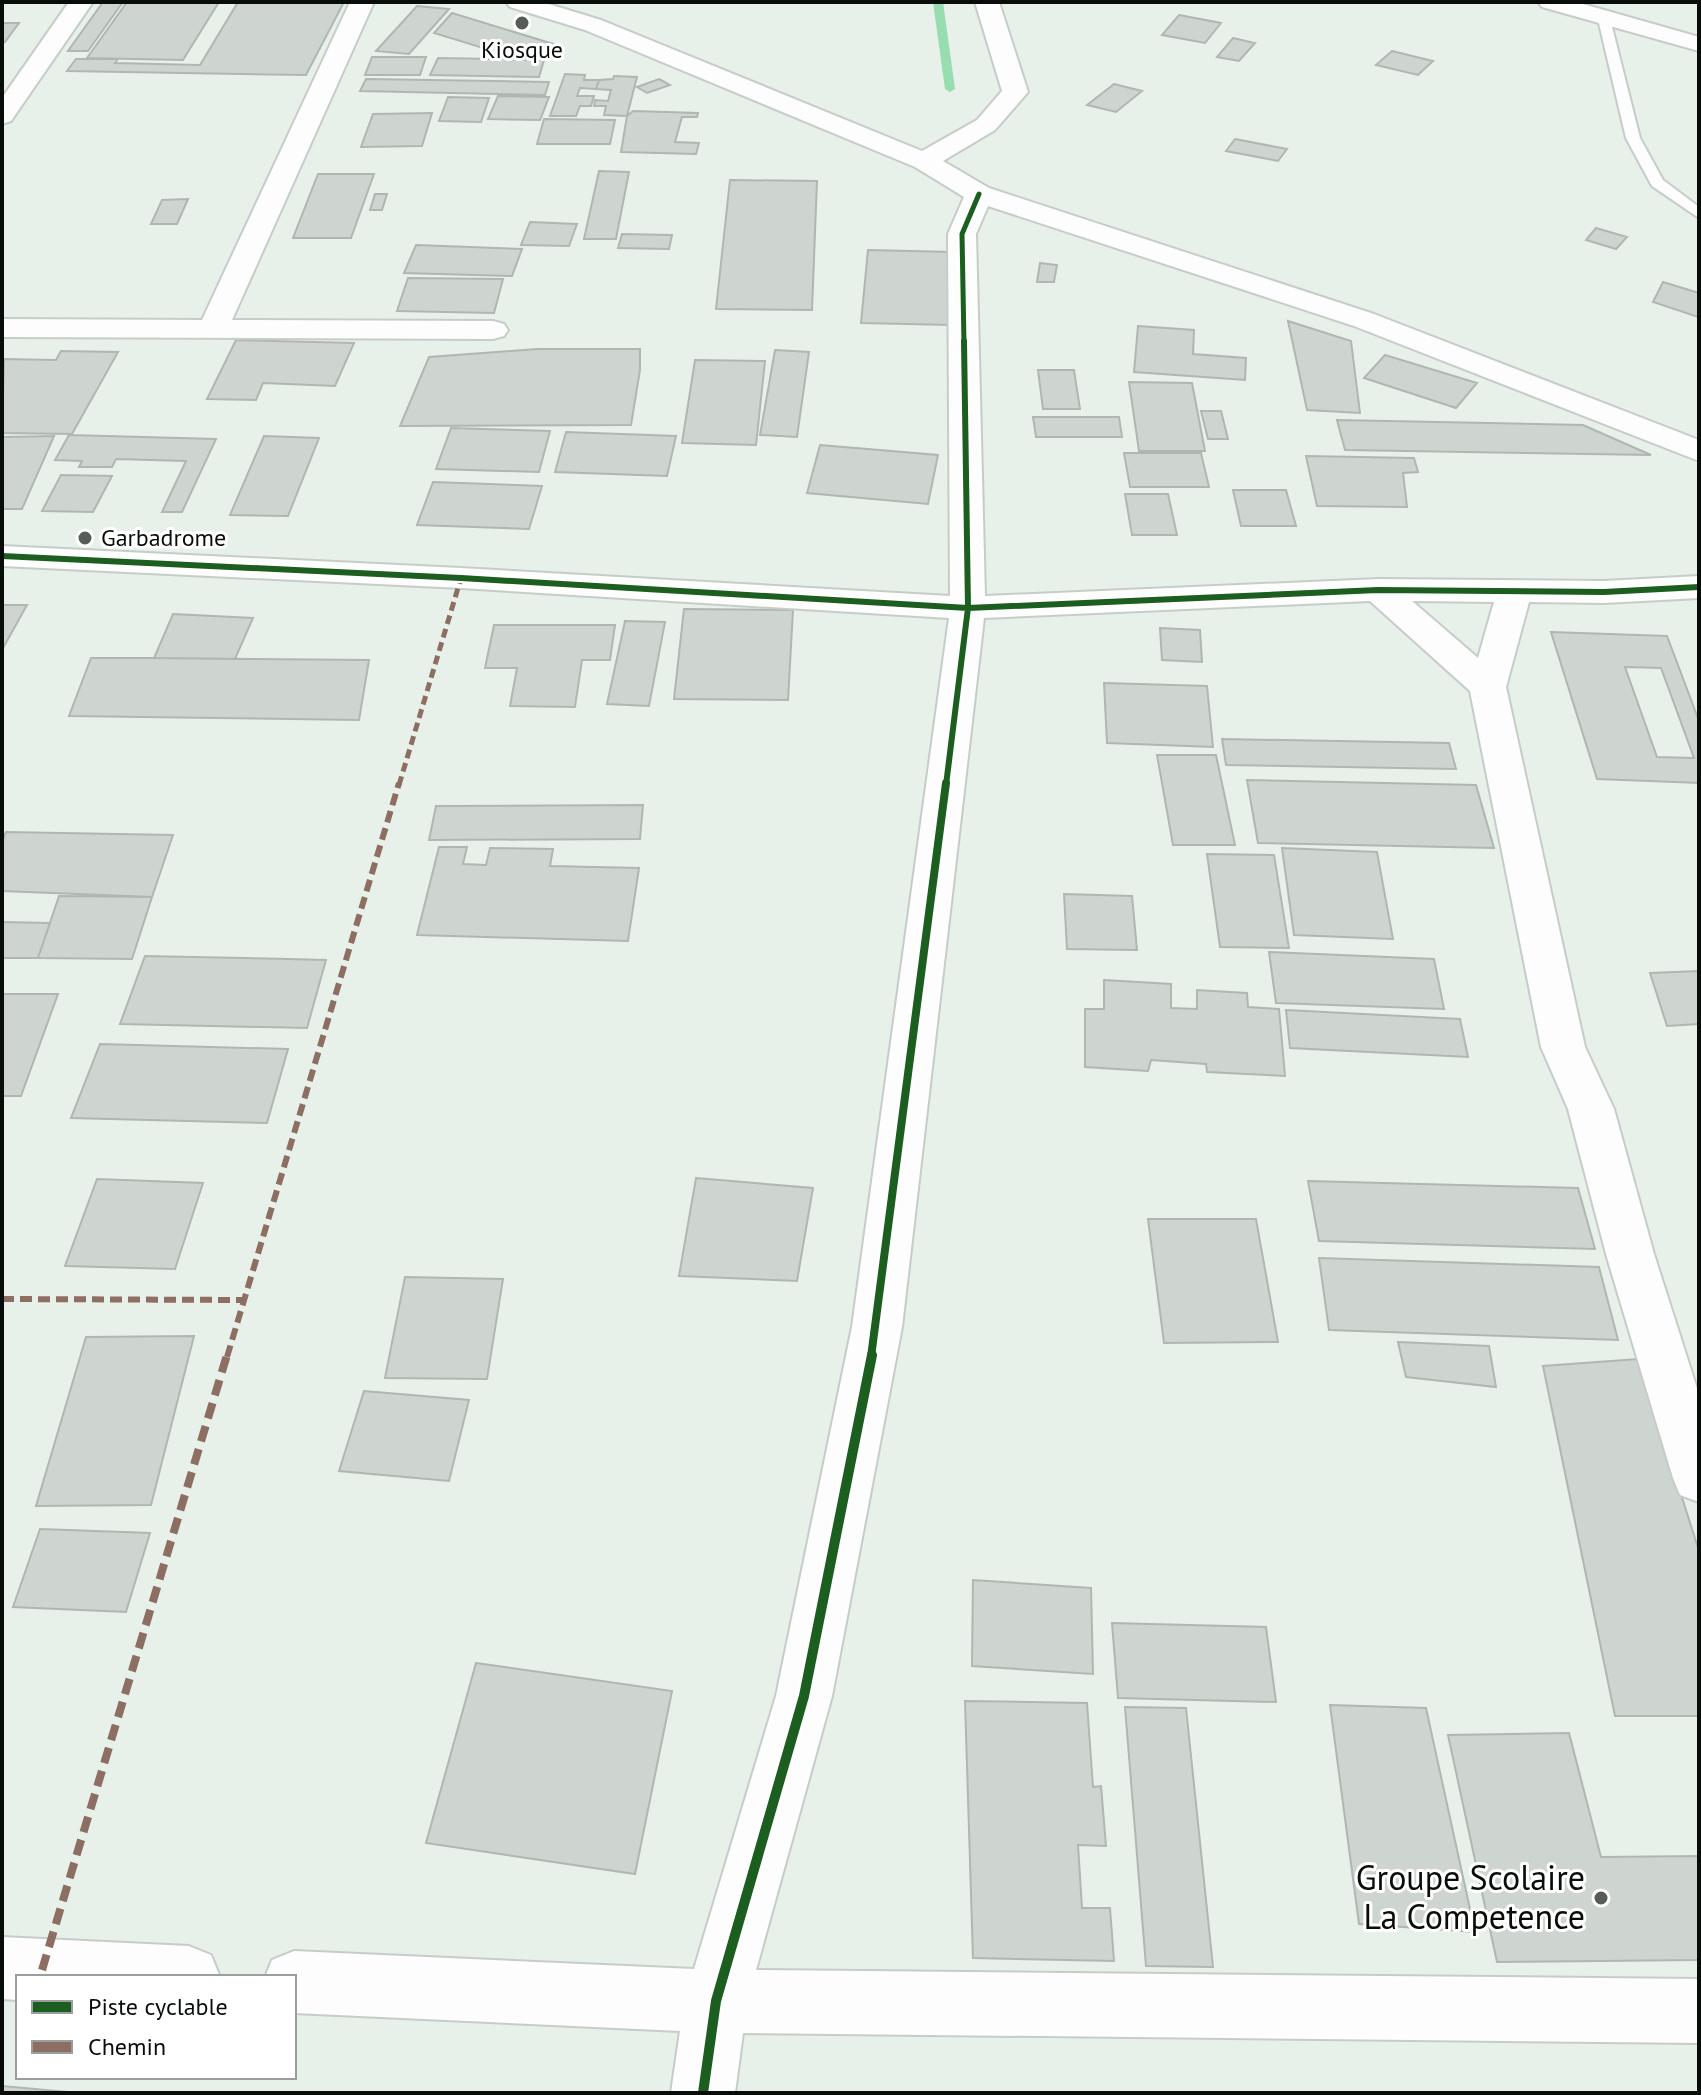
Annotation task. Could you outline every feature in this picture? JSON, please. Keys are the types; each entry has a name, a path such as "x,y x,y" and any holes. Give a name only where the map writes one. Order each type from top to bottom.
{"street":[{"path":"2,116 81,2"},
{"path":"213,329 362,2"},
{"path":"518,2 593,25 924,161 979,194 1364,320 1699,451"},
{"path":"924,161 986,125 1015,92 987,2"},
{"path":"1550,2 1699,44"},
{"path":"703,2093 716,2001 804,1696 877,1327 968,608 962,234 979,194"},
{"path":"2,328 493,330"},
{"path":"2,556 461,578 968,608 1378,590 1604,592 1699,587"},
{"path":"1378,590 1488,687"},
{"path":"1514,591 1488,687 1563,1047 1591,1109 1630,1254 1699,1478"},
{"path":"2,1968 147,1975"},
{"path":"296,1982 716,2001 1699,2011"}],"lane":[{"path":"1604,19 1633,138 1657,183 1699,214"}],"building":[{"path":"103,2 123,2 88,51 68,51"},
{"path":"127,2 219,2 183,60 87,58"},
{"path":"238,2 344,2 306,75 67,71 76,59 200,65"},
{"path":"417,6 449,9 409,54 376,51"},
{"path":"452,13 560,46 535,57 489,43 483,48 434,33"},
{"path":"1179,15 1221,23 1205,43 1162,35"},
{"path":"2,23 19,23 5,42 2,42"},
{"path":"1233,38 1255,43 1239,61 1217,57"},
{"path":"1392,51 1433,61 1418,75 1376,65"},
{"path":"372,57 426,57 420,75 365,75"},
{"path":"438,58 544,60 539,77 430,75"},
{"path":"565,74 585,75 584,80 599,80 596,89 580,88 577,96 594,96 591,106 580,106 576,116 550,116"},
{"path":"614,76 637,77 627,116 604,115 606,106 594,106 595,100 608,101 611,90 596,89 599,80 613,79"},
{"path":"366,79 549,82 545,95 360,91"},
{"path":"659,79 670,85 647,93 637,87"},
{"path":"1114,84 1142,91 1116,112 1087,105"},
{"path":"498,96 549,97 540,120 488,119"},
{"path":"448,97 489,98 481,122 439,121"},
{"path":"633,111 698,113 697,117 682,117 675,142 699,143 696,154 621,152 627,116"},
{"path":"432,113 422,146 361,147 373,114"},
{"path":"544,119 615,120 610,144 537,144"},
{"path":"1235,139 1287,149 1278,161 1226,151"},
{"path":"599,171 629,172 616,239 584,239"},
{"path":"318,174 374,174 351,238 293,238"},
{"path":"730,180 817,181 812,310 716,309"},
{"path":"375,194 387,194 382,210 370,210"},
{"path":"188,199 177,224 151,224 162,200"},
{"path":"530,222 577,224 569,246 521,245"},
{"path":"1596,228 1627,237 1616,249 1586,240"},
{"path":"622,234 672,235 669,249 618,248"},
{"path":"416,245 522,249 512,276 404,273"},
{"path":"868,250 953,252 951,325 861,323"},
{"path":"1040,263 1057,265 1054,282 1037,282"},
{"path":"408,278 503,279 494,313 397,311"},
{"path":"1663,282 1699,293 1698,317 1653,302"},
{"path":"1288,321 1351,341 1360,413 1307,410"},
{"path":"1138,326 1194,330 1193,354 1246,358 1245,380 1134,372"},
{"path":"236,340 354,343 335,386 263,383 256,400 207,399"},
{"path":"537,349 640,349 640,370 631,425 400,426 429,357"},
{"path":"775,350 809,352 797,437 760,435"},
{"path":"61,351 118,352 72,434 2,433 4,359 56,360"},
{"path":"1385,355 1477,383 1456,408 1364,378"},
{"path":"695,360 765,361 756,445 682,443"},
{"path":"1038,370 1074,370 1080,409 1043,409"},
{"path":"1129,382 1192,383 1205,451 1139,451"},
{"path":"1201,411 1221,411 1228,439 1208,439"},
{"path":"1033,417 1119,417 1122,437 1036,437"},
{"path":"1337,420 1583,425 1651,455 1345,450"},
{"path":"451,428 550,431 539,472 436,469"},
{"path":"566,432 676,436 667,476 555,472"},
{"path":"69,435 216,439 182,512 162,512 186,461 116,459 112,467 79,467 82,461 55,460"},
{"path":"54,436 22,509 2,509 2,437"},
{"path":"264,436 319,438 288,516 230,515"},
{"path":"820,445 938,455 928,504 807,493"},
{"path":"1124,453 1201,453 1209,487 1130,487"},
{"path":"1306,456 1414,458 1418,472 1403,473 1407,507 1317,506"},
{"path":"61,475 112,476 93,512 42,511"},
{"path":"433,482 542,486 529,529 417,525"},
{"path":"1233,490 1286,490 1296,526 1241,526"},
{"path":"1125,494 1168,494 1177,535 1132,535"},
{"path":"2,605 27,605 2,650"},
{"path":"684,609 793,610 788,700 674,699"},
{"path":"173,614 253,618 235,659 154,658"},
{"path":"625,621 665,622 649,706 607,704"},
{"path":"494,625 615,625 610,660 582,660 575,707 510,706 517,668 485,668"},
{"path":"1160,628 1200,630 1202,662 1162,660"},
{"path":"1551,632 1667,636 1699,721 1699,783 1597,779","holes":["1625,667 1661,668 1694,758 1657,757"]},
{"path":"91,658 369,660 359,720 69,716"},
{"path":"1104,683 1207,686 1213,747 1107,743"},
{"path":"1222,739 1449,743 1456,769 1226,765"},
{"path":"1157,755 1216,755 1235,845 1173,845"},
{"path":"1247,780 1476,785 1494,848 1258,843"},
{"path":"643,805 640,839 429,840 436,806"},
{"path":"6,832 173,835 152,897 2,891 2,842"},
{"path":"439,847 467,847 463,864 486,865 490,848 553,849 550,866 639,868 628,941 417,935"},
{"path":"1282,848 1377,852 1393,939 1294,935"},
{"path":"1207,854 1274,855 1289,948 1220,947"},
{"path":"1064,894 1132,896 1137,950 1067,949"},
{"path":"59,896 152,897 132,959 38,958"},
{"path":"2,922 50,923 38,958 2,958"},
{"path":"1269,952 1434,959 1444,1009 1276,1003"},
{"path":"145,956 326,960 307,1028 120,1024"},
{"path":"1699,971 1699,1024 1667,1026 1650,973"},
{"path":"1104,980 1171,984 1171,1008 1197,1009 1197,990 1247,993 1248,1007 1279,1009 1285,1076 1207,1072 1206,1064 1151,1060 1148,1071 1085,1067 1085,1009 1104,1009"},
{"path":"2,994 58,994 21,1096 2,1096"},
{"path":"1286,1010 1460,1019 1468,1057 1290,1048"},
{"path":"100,1044 288,1049 267,1123 71,1118"},
{"path":"696,1178 813,1188 797,1281 679,1276"},
{"path":"97,1179 203,1183 175,1269 65,1266"},
{"path":"1308,1181 1578,1188 1595,1249 1319,1241"},
{"path":"1148,1219 1256,1219 1278,1342 1164,1343"},
{"path":"1319,1258 1599,1267 1618,1340 1329,1330"},
{"path":"405,1277 503,1279 487,1379 385,1378"},
{"path":"194,1336 151,1505 36,1506 86,1337"},
{"path":"1398,1342 1489,1346 1496,1387 1406,1377"},
{"path":"1638,1359 1699,1551 1699,1716 1615,1716 1543,1366"},
{"path":"364,1391 469,1400 449,1481 339,1471"},
{"path":"40,1529 150,1533 126,1612 13,1607"},
{"path":"973,1580 1091,1588 1093,1674 972,1666"},
{"path":"1112,1623 1266,1627 1276,1702 1118,1698"},
{"path":"476,1663 672,1691 635,1874 426,1843"},
{"path":"965,1701 1087,1703 1093,1787 1101,1786 1106,1846 1078,1845 1082,1908 1110,1908 1114,1961 973,1958"},
{"path":"1330,1705 1426,1708 1475,1932 1359,1924"},
{"path":"1125,1707 1186,1708 1213,1967 1146,1966"},
{"path":"1569,1733 1601,1857 1699,1856 1699,1960 1497,1962 1448,1735"},
{"path":"2,2086 79,2093 2,2093"}],"waterway":[{"path":"938,2 950,89"}],"marked path":[{"path":"42,1970 461,578"},
{"path":"2,1299 243,1300"}],"cycle path":[{"path":"703,2093 716,2001 804,1696 877,1327 968,608 962,234 979,194"},
{"path":"2,556 461,578 968,608 1378,590 1604,592 1699,587"}],"place":[{"name":"Kiosque","path":"522,23"},
{"name":"Garbadrome","path":"85,538"},
{"name":"Groupe Scolaire La Competence","path":"1601,1898"}]}
